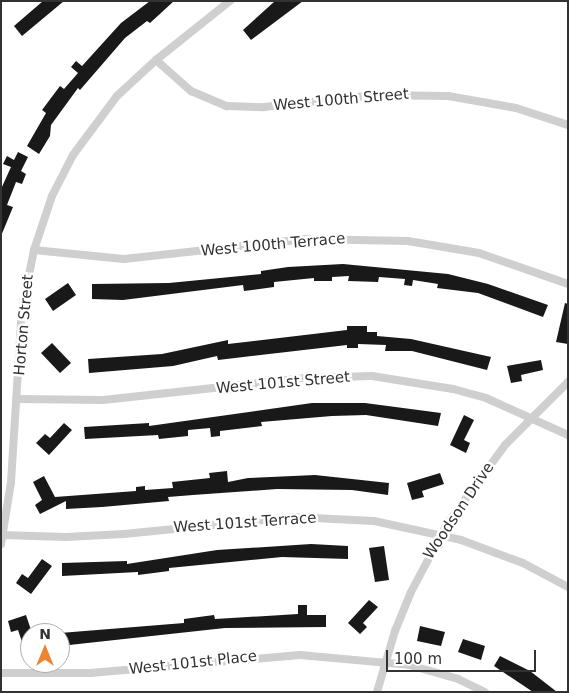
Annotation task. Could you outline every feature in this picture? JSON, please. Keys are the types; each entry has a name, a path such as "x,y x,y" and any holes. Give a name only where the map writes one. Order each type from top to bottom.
{"street":[{"name":"Horton Street","path":"1,544 18,399 22,309 34,250 52,196 73,155 117,96 156,60 230,1"},
{"name":"West 100th Street","path":"156,60 191,91 227,106 246,108 406,94 483,101 568,125"},
{"name":"West 100th Terrace","path":"34,250 124,259 306,239 408,241 479,254 568,284"},
{"name":"West 101st Street","path":"18,399 103,400 306,378 372,376 453,389 532,417 568,435"},
{"name":"Woodson Drive","path":"377,692 385,662 411,592 440,535 473,485 532,417 568,382"},
{"name":"West 101st Terrace","path":"2,535 66,537 124,534 293,517 374,521 440,535 523,564 568,587"},
{"name":"West 101st Place","path":"1,673 90,673 291,655 385,662 439,673 485,692"}],"building":[{"path":"43,1 64,1 22,36 14,26"},
{"path":"150,1 174,1 150,23 147,21 125,38 80,90 78,88 51,125 50,136 39,154 27,146 46,113 42,110 60,86 64,89 78,73 71,67 76,61 82,66 121,23"},
{"path":"275,1 303,1 251,40 243,30"},
{"path":"18,152 28,157 21,171 26,174 22,184 16,182 7,205 13,207 1,236 1,189 11,167 3,164 7,156 14,160"},
{"path":"343,264 448,274 488,284 548,305 543,317 478,293 437,288 438,284 413,280 412,286 404,285 405,279 379,277 378,282 348,281 349,276 332,277 332,281 314,281 314,278 274,282 274,287 244,291 243,285 123,300 92,299 92,284 169,283 261,274 261,271 288,267"},
{"path":"68,283 76,295 53,311 45,299"},
{"path":"565,303 568,304 568,344 556,342"},
{"path":"347,326 367,326 367,332 377,332 377,336 411,339 491,357 487,370 412,351 385,351 386,345 358,344 358,348 347,348 347,345 218,360 217,356 173,366 89,373 88,359 162,354 228,340 228,344 347,330"},
{"path":"52,343 71,363 60,373 41,353"},
{"path":"541,360 543,370 521,375 522,381 511,383 507,366"},
{"path":"312,403 365,403 441,413 438,426 366,415 332,416 261,422 262,426 220,431 220,436 211,437 210,428 188,430 188,436 159,439 158,435 85,439 84,427 149,423 149,426"},
{"path":"464,415 474,420 464,440 470,443 466,453 450,445"},
{"path":"64,423 72,430 49,455 36,443 45,434 50,438"},
{"path":"227,471 228,482 248,478 315,475 389,483 388,495 352,490 277,489 168,497 169,501 102,507 66,509 66,501 40,514 35,505 42,500 33,482 44,476 55,497 136,491 136,487 145,486 145,490 173,488 172,482 210,478 209,473"},
{"path":"440,473 444,484 422,491 424,497 412,500 407,483"},
{"path":"311,544 348,546 348,559 282,557 169,568 169,571 138,575 138,572 62,576 62,563 127,561 127,564 217,550"},
{"path":"384,546 389,580 375,582 369,548"},
{"path":"42,559 52,566 31,594 16,583 22,574 28,578"},
{"path":"369,600 378,607 363,623 367,627 360,634 348,623"},
{"path":"298,605 307,605 307,615 326,615 326,627 225,628 70,645 70,632 184,623 184,619 214,615 215,619 298,614"},
{"path":"26,615 29,623 20,623 20,636 18,630 11,632 8,621"},
{"path":"420,626 445,632 441,646 417,641"},
{"path":"463,639 485,646 481,660 458,652"},
{"path":"500,656 530,671 557,692 533,692 494,666"}]}
